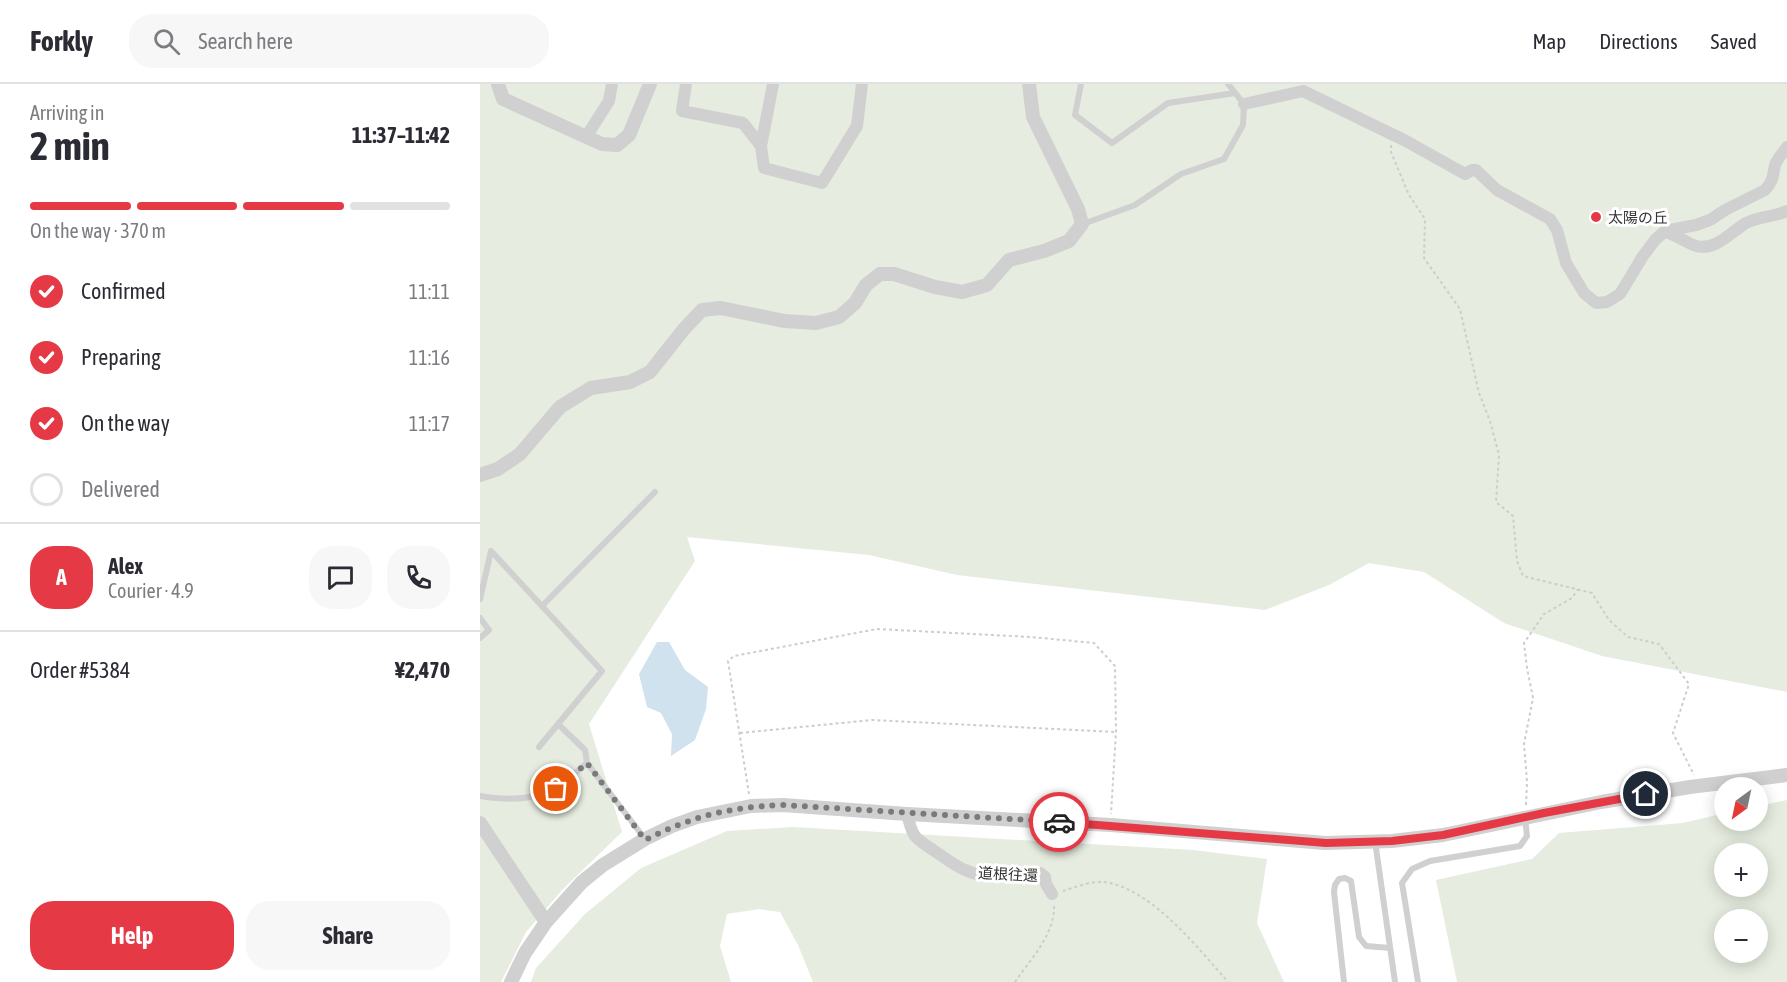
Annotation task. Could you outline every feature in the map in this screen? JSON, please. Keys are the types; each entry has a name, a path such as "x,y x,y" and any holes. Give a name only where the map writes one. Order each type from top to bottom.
{"street":[{"path":"498,84 503,99 602,144 617,145 629,135 650,84"},
{"path":"586,137 609,101 612,84"},
{"path":"686,84 682,111 744,123 761,146"},
{"path":"773,84 761,146 764,168 822,183 857,126 862,84"},
{"path":"480,475 498,469 520,454 560,407 591,388 630,382 650,372 702,310 721,308 784,321 816,323 839,317 855,303 866,285 880,274 894,273 935,287 962,292 987,285 1009,260 1044,251 1070,241 1082,224 1078,208 1033,117 1029,84"},
{"path":"1244,104 1303,91 1392,134 1465,174 1476,170 1497,190 1550,219 1557,230 1566,263 1584,293 1596,303 1608,302 1620,294 1643,256 1665,231 1710,220 1765,190 1770,185 1776,163 1787,147"},
{"path":"1665,231 1695,246 1709,246 1760,217 1787,212"},
{"path":"511,982 525,953 565,899 589,876 617,855 672,826 697,817 751,806 783,805 1111,825 1326,843 1443,835 1602,802 1699,786 1787,775"},
{"name":"道根往還","path":"907,814 916,839 964,870 977,875 998,876 1040,873 1046,877 1046,884 1052,894"},
{"path":"480,823 546,922"}],"lane":[{"path":"1081,84 1075,115 1112,143 1168,103 1235,93"},
{"path":"1082,224 1135,205 1181,174 1224,159 1243,125 1244,104 1228,84"},
{"path":"542,606 655,492"},
{"path":"480,599 491,551 602,671 539,747"},
{"path":"480,618 489,630 480,638"},
{"path":"558,724 585,750 587,763 645,840"},
{"path":"480,796 489,798 537,797 556,789 587,763"},
{"path":"1418,982 1402,883 1412,868 1430,861 1520,846 1527,836 1525,817"},
{"path":"1376,841 1395,982"},
{"path":"1344,982 1335,892 1335,885 1339,879 1345,878 1352,881 1359,937 1366,946 1390,948"}],"path":[{"path":"1392,134 1391,152 1408,195 1425,219 1424,258 1460,309 1479,393 1490,421 1499,455 1496,502 1513,516 1517,561 1523,576 1592,593 1609,620 1628,636 1659,644 1689,684 1674,733 1699,786"},
{"path":"1525,817 1527,782 1524,744 1533,698 1524,643 1544,614 1572,598 1578,589"},
{"path":"751,806 728,661 734,656 878,629 1032,637 1094,643 1115,666 1116,732 1111,825"},
{"path":"740,733 872,720 1116,732"},
{"name":"道根往還","path":"1052,894 1101,882 1125,887 1165,914 1194,942 1228,982"},
{"path":"1015,982 1045,939 1053,923 1052,894"}],"shaded area":[{"path":"480,84 1787,84 1787,692 1602,656 1504,623 1424,572 1369,563 1329,585 1265,610 957,575 869,555 687,537 695,561 589,724 622,832 563,889 526,932 501,982 480,982"},
{"path":"1787,800 1787,982 1457,982 1436,880 1532,859 1559,833 1683,823 1714,816 1714,831 1768,831 1768,804"},
{"path":"793,827 1193,850 1267,859 1257,923 1284,982 813,982 798,945 780,912 759,909 727,914 720,946 731,982 531,982 536,968 585,914 641,868 727,831"}],"water":[{"path":"657,642 669,642 685,670 708,687 706,709 695,740 671,756 672,734 661,713 647,707 639,674"}],"way so far":[{"path":"556,789 587,763 645,840 672,826 697,817 751,806 783,805 1059,822"}],"place":[{"name":"太陽の丘","path":"1596,217"}],"route":[{"path":"1059,822 1326,843 1392,841 1443,835 1646,794"}]}
